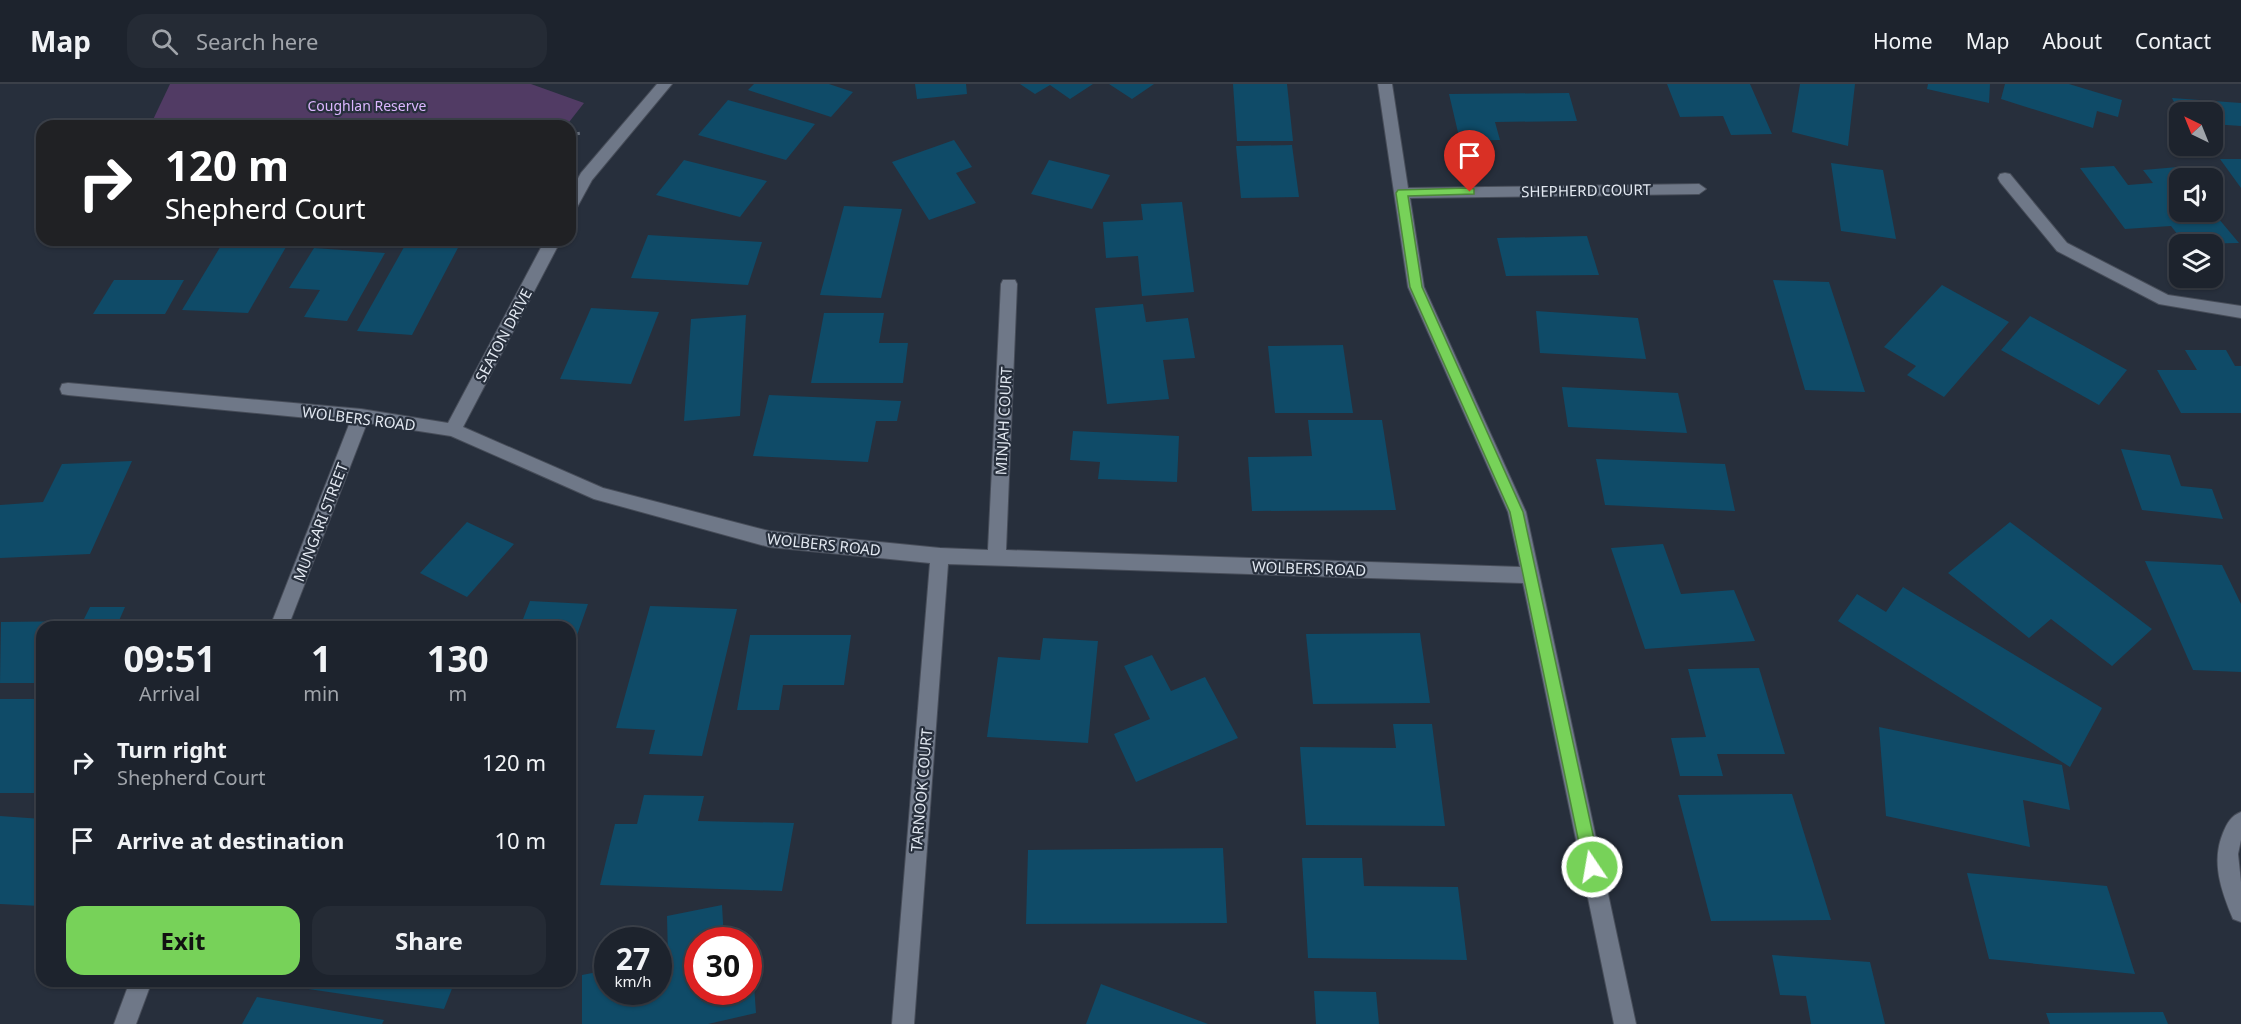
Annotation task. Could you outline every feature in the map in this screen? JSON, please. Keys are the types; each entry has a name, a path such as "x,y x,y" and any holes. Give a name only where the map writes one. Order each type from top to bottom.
{"street":[{"path":"576,196 586,177 665,84"},
{"path":"1385,84 1416,287 1517,512 1625,1024"},
{"path":"2005,178 2062,248 2165,300 2241,312"},
{"name":"SHEPHERD COURT","path":"1402,193 1699,189"},
{"name":"SEATON DRIVE","path":"453,430 550,246"},
{"name":"MINJAH COURT","path":"997,558 1009,284"},
{"name":"WOLBERS ROAD","path":"68,389 361,416 453,430 600,494 769,539 940,556 1529,575"},
{"name":"MUNGARI STREET","path":"281,621 361,416"},
{"name":"TARNOOK COURT","path":"903,1024 940,556"},
{"path":"2241,822 2231,832 2227,869 2241,911"},
{"path":"125,1024 139,987"}],"green space":[{"name":"Coughlan Reserve","path":"170,84 531,84 584,103 571,120 153,120"}],"building":[{"path":"754,84 829,84 853,92 831,117 748,90"},
{"path":"915,84 966,84 967,94 917,99"},
{"path":"1020,84 1093,84 1070,99 1050,85 1035,94"},
{"path":"1109,84 1154,84 1132,99"},
{"path":"1233,84 1287,84 1293,141 1237,141"},
{"path":"1667,84 1750,84 1772,134 1731,135 1723,116 1680,117"},
{"path":"1800,84 1855,84 1848,146 1792,132"},
{"path":"1928,84 1990,84 1989,103 1927,89"},
{"path":"2005,84 2069,84 2122,100 2118,117 2097,111 2093,128 2001,99"},
{"path":"1569,93 1577,121 1495,122 1500,140 1460,141 1449,94"},
{"path":"2172,98 2241,103 2241,126 2223,125 2223,102 2174,102"},
{"path":"728,100 815,124 786,160 698,135"},
{"path":"954,140 972,167 956,173 976,203 929,220 892,162"},
{"path":"1292,145 1299,197 1241,198 1236,146"},
{"path":"2220,159 2241,159 2241,188"},
{"path":"684,160 767,181 740,217 656,195"},
{"path":"1049,160 1110,175 1092,209 1031,194"},
{"path":"1831,163 1883,170 1896,239 1841,231"},
{"path":"2114,166 2128,185 2153,183 2143,170 2178,167 2169,168 2169,222 2221,222 2239,243 2223,243 2223,234 2177,234 2171,226 2125,229 2080,168"},
{"path":"1182,202 1194,292 1142,296 1138,256 1106,258 1103,222 1143,220 1141,204"},
{"path":"844,206 902,209 881,298 820,295"},
{"path":"648,235 762,242 748,285 631,278"},
{"path":"1587,236 1599,275 1506,276 1497,238"},
{"path":"221,246 286,247 248,313 182,310"},
{"path":"405,246 459,246 412,335 357,331"},
{"path":"314,248 385,253 347,321 304,317 320,290 289,288"},
{"path":"114,280 184,280 165,314 93,314"},
{"path":"1773,280 1829,282 1865,392 1805,390"},
{"path":"1942,285 2009,322 1944,397 1907,375 1916,366 1884,347"},
{"path":"1143,304 1146,322 1188,318 1195,358 1163,360 1169,399 1107,404 1095,308"},
{"path":"591,308 659,312 631,384 560,379"},
{"path":"1536,311 1638,318 1646,359 1540,353"},
{"path":"824,313 884,313 879,343 908,343 903,383 811,383"},
{"path":"746,315 740,416 684,421 691,319"},
{"path":"2030,316 2127,370 2099,405 2001,350"},
{"path":"1343,345 1353,413 1275,413 1268,346"},
{"path":"2185,350 2226,350 2235,366 2241,366 2241,413 2181,413 2157,370 2197,370"},
{"path":"1562,387 1678,393 1687,433 1568,427"},
{"path":"769,395 901,401 897,421 876,421 868,462 753,456"},
{"path":"1308,420 1382,420 1396,510 1252,511 1248,457 1312,456"},
{"path":"1073,431 1179,436 1177,482 1098,479 1100,462 1070,460"},
{"path":"2121,449 2170,455 2181,486 2212,489 2223,519 2142,510"},
{"path":"1596,459 1725,464 1735,511 1605,505"},
{"path":"132,461 90,554 0,558 0,505 43,502 62,464"},
{"path":"467,522 514,544 467,597 420,573"},
{"path":"2010,522 2152,629 2112,666 2051,619 2029,638 1948,573"},
{"path":"1663,544 1681,594 1734,590 1755,641 1645,649 1611,548"},
{"path":"2145,561 2222,565 2241,604 2241,672 2193,670"},
{"path":"1903,587 2102,708 2070,767 1838,621 1857,594 1886,612"},
{"path":"530,601 588,604 576,638 576,621 522,621"},
{"path":"650,606 737,609 702,756 649,754 655,730 616,728"},
{"path":"90,607 125,607 119,621 83,621"},
{"path":"1,622 36,622 36,683 0,683"},
{"path":"1420,633 1430,703 1313,704 1306,634"},
{"path":"750,635 851,635 844,685 783,685 779,710 737,710"},
{"path":"1043,638 1098,641 1088,743 987,737 998,657 1040,660"},
{"path":"1152,655 1171,691 1205,677 1238,738 1136,782 1114,734 1150,719 1124,666"},
{"path":"1759,668 1785,754 1717,754 1723,776 1680,776 1671,738 1706,737 1688,669"},
{"path":"0,699 36,699 36,793 0,793"},
{"path":"1393,724 1432,724 1445,826 1306,825 1300,747 1396,748"},
{"path":"1879,727 2062,765 2070,810 2023,800 2030,847 1886,816"},
{"path":"1792,794 1831,920 1711,921 1678,795"},
{"path":"644,795 704,796 698,821 794,823 782,891 600,885 615,824 637,824"},
{"path":"0,816 36,819 36,906 0,904"},
{"path":"1223,848 1227,923 1026,924 1028,850"},
{"path":"1302,858 1362,858 1364,886 1458,887 1467,960 1308,958"},
{"path":"1967,873 2107,886 2135,974 1989,959"},
{"path":"722,905 723,927 684,927 684,1005 755,1005 756,1013 708,1024 582,1024 582,975 594,973 594,1005 672,1005 672,927 667,927 667,916"},
{"path":"1772,955 1870,962 1885,1024 1811,1024 1806,996 1780,995"},
{"path":"1101,984 1208,1024 1086,1024"},
{"path":"295,987 453,987 444,1009"},
{"path":"1314,991 1376,992 1379,1024 1316,1024"},
{"path":"257,997 384,1020 382,1024 242,1024"},
{"path":"2163,1012 2168,1024 2050,1024 2046,1013"}],"route":[{"path":"1470,192 1402,193 1416,287 1517,512 1592,867"}]}
